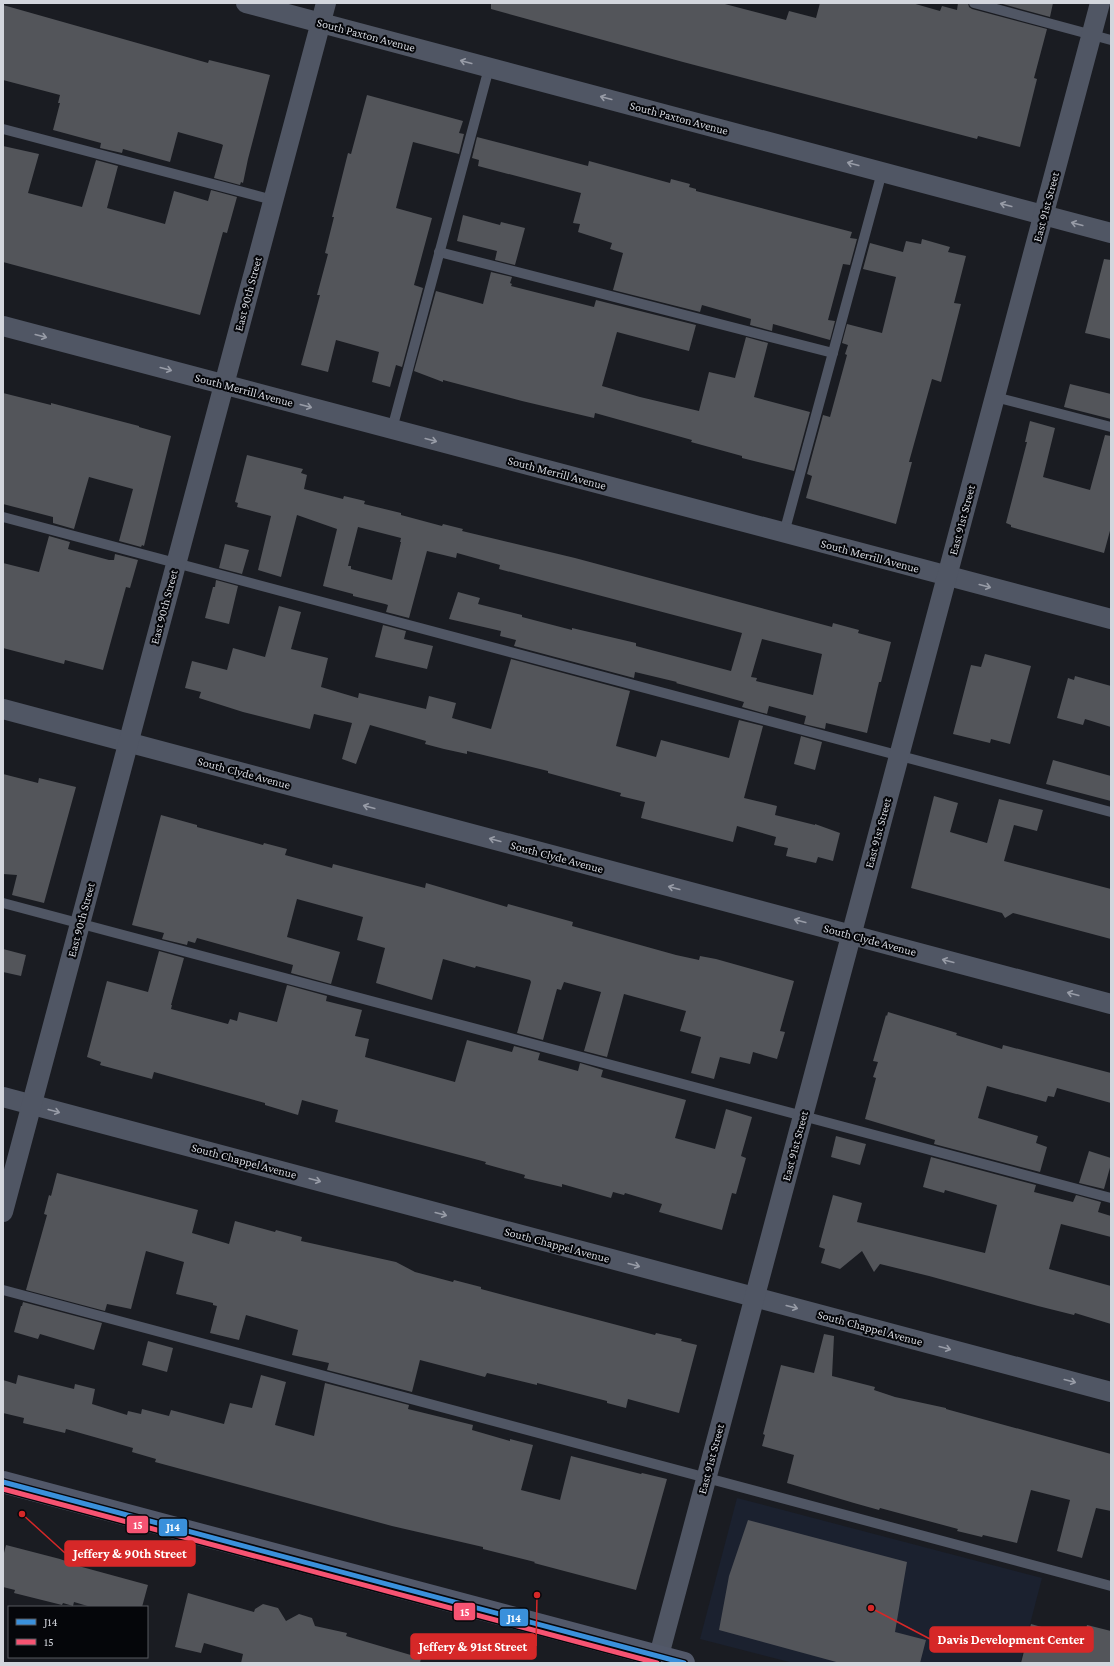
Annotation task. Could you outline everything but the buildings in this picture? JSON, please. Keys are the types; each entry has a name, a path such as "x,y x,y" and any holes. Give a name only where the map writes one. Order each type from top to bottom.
{"main road":[{"path":"3,1482 658,1660 684,1663"}],"street":[{"name":"South Paxton Avenue","path":"246,3 1111,233"},
{"name":"East 90th Street","path":"3,1212 326,3"},
{"name":"East 91st Street","path":"658,1660 1100,3"},
{"name":"South Merrill Avenue","path":"3,326 1111,619"},
{"name":"South Clyde Avenue","path":"3,709 1111,1004"},
{"name":"South Chappel Avenue","path":"3,1098 1111,1392"}],"lane":[{"path":"974,3 1111,40"},
{"path":"392,429 489,68"},
{"path":"3,129 273,200"},
{"path":"784,533 882,172"},
{"path":"439,252 833,353"},
{"path":"995,396 1111,427"},
{"path":"3,517 1111,812"},
{"path":"3,903 1111,1198"},
{"path":"3,1290 1111,1586"}],"shaded area":[{"path":"737,1498 1042,1578 1020,1663 793,1663 700,1639"}],"transit line":[{"name":"J14","path":"3,1482 684,1663"},
{"name":"15","path":"3,1489 657,1663"}],"place":[{"name":"Jeffery & 90th Street","path":"22,1514"},
{"name":"Jeffery & 91st Street","path":"537,1595"},
{"name":"Davis Development Center","path":"871,1608"}]}
